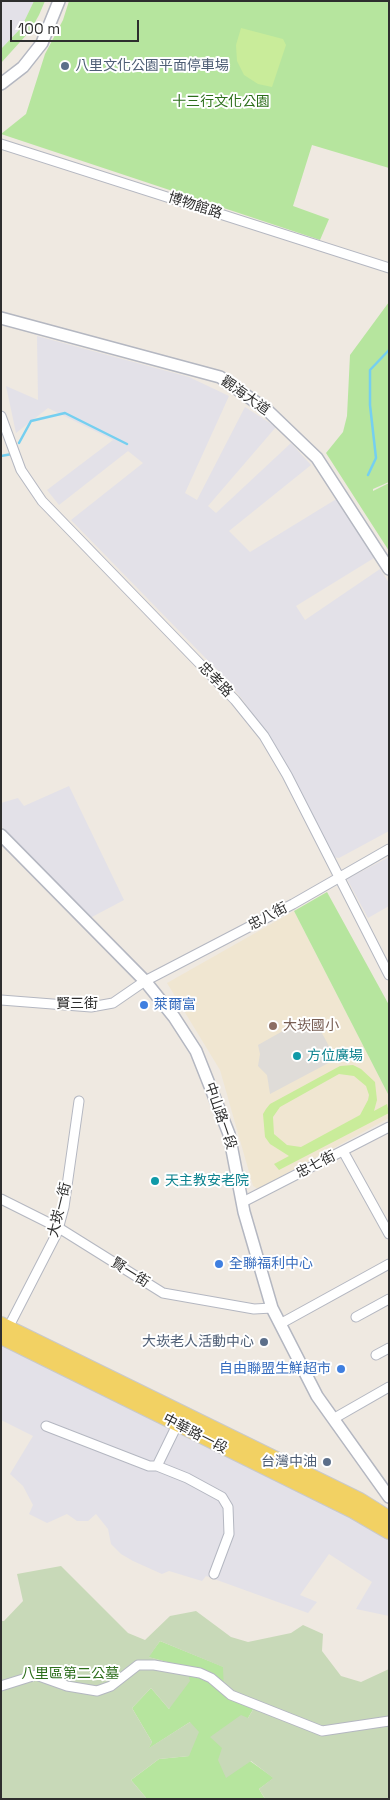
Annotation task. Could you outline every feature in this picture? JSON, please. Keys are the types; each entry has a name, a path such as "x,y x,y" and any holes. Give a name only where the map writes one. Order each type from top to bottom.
{"main road":[{"path":"1,84 23,67 42,43 59,1"},
{"name":"觀海大道","path":"1,318 220,377 267,410 317,458 389,569"},
{"name":"中山路一段","path":"1,835 145,981 174,1017 196,1051 229,1134 259,1268 272,1308 317,1396 389,1497"},
{"name":"中華路一段","path":"3,1332 178,1425 353,1511 389,1532"},
{"name":"中華路一段","path":"3,1332 351,1496 389,1518"}],"street":[{"name":"博物館路","path":"1,144 389,268"},
{"name":"忠孝路","path":"1,416 21,470 42,501 235,700 264,736 389,975"},
{"name":"忠八街","path":"145,981 339,878 389,849"},
{"name":"賢三街","path":"1,1000 91,1007 113,1002 145,981"},
{"name":"大崁一街","path":"3,1332 59,1228 64,1207 79,1101"},
{"name":"忠七街","path":"243,1202 389,1127"},
{"path":"343,1151 389,1234"},
{"name":"賢一街","path":"1,1199 59,1228 162,1293 254,1309 272,1308"},
{"path":"280,1324 389,1264"},
{"path":"356,1317 389,1299"},
{"path":"376,1355 389,1348"},
{"path":"333,1419 389,1387"},
{"path":"157,1466 178,1425"},
{"path":"46,1426 149,1466 157,1466 187,1478 222,1497 228,1507 229,1534 214,1574"},
{"path":"1,1686 36,1676 67,1686 97,1691 111,1686 138,1665 154,1665 200,1673 210,1678 231,1695 322,1732 389,1721"}],"shaded area":[{"path":"1,1 34,1 21,28 1,49"},
{"path":"37,336 189,377 229,396 185,493 197,500 245,407 276,427 208,506 216,513 291,443 311,465 229,531 250,552 338,498 374,558 296,606 305,620 380,569 389,583 389,831 339,858 333,857 275,747 242,699 225,678 71,520 143,463 128,451 59,505 47,490 113,440 48,408 16,433 6,386 38,400"},
{"path":"69,786 124,900 90,918 1,826 1,803 18,798 24,806"},
{"path":"389,857 389,906 368,918 347,879"},
{"name":"大崁國小","path":"294,911 389,1096 389,1118 258,1189 253,1186 220,1070 167,983"},
{"name":"方位廣場","path":"297,1023 302,1030 318,1026 336,1059 270,1094 267,1075 258,1066 260,1054 258,1045"},
{"path":"1,1345 374,1529 389,1541 389,1616 356,1609 372,1582 329,1554 300,1595 317,1602 308,1613 206,1576 202,1581 169,1571 162,1574 133,1561 121,1554 111,1544 108,1529 96,1514 88,1521 77,1521 67,1514 47,1523 29,1514 33,1505 23,1486 10,1474 33,1436 1,1420"}],"green space":[{"path":"34,1 45,1 30,31 1,63 1,49 21,28"},
{"name":"十三行文化公園","path":"69,1 389,1 389,168 312,145 293,206 329,219 320,240 1,134 26,114 45,54 63,20"},
{"path":"241,28 283,39 286,45 272,87 258,84 244,75 237,61 236,45"},
{"path":"389,302 389,482 373,489 373,491 389,483 389,551 326,453 343,432 347,416 350,355"},
{"path":"327,892 389,1005 389,1096 294,911"},
{"path":"353,1065 361,1069 375,1082 377,1100 374,1111 387,1104 389,1113 279,1170 274,1164 289,1156 270,1144 265,1137 263,1114 270,1104 340,1066","holes":["339,1074 354,1076 366,1086 369,1095 360,1115 301,1147 287,1145 274,1134 273,1117 280,1107"]},
{"name":"八里區第二公墓","path":"61,1566 128,1633 145,1640 170,1616 196,1611 231,1637 248,1642 291,1633 303,1625 323,1634 322,1651 341,1676 361,1682 389,1669 389,1799 265,1799 259,1789 273,1778 251,1761 226,1778 218,1760 222,1748 210,1737 241,1715 248,1718 257,1703 224,1692 223,1667 160,1641 149,1657 186,1667 190,1681 169,1709 151,1688 132,1708 152,1742 149,1748 190,1722 199,1732 189,1756 159,1759 131,1780 147,1799 1,1799 1,1621 4,1621 23,1601 17,1574"},
{"path":"160,1641 224,1667 257,1703 248,1718 250,1761 274,1778 259,1789 265,1799 147,1799 131,1780 159,1759 189,1756 190,1722 148,1749 152,1742 132,1708 151,1688 169,1709 186,1667 148,1657"}],"waterway":[{"path":"368,475 376,458 370,405 370,370 389,350"},
{"path":"19,443 31,421 65,413 127,444"},
{"path":"1,456 12,454"}],"place":[{"name":"八里文化公園平面停車場","path":"65,66"},
{"name":"萊爾富","path":"144,1005"},
{"name":"大崁國小","path":"273,1026"},
{"name":"方位廣場","path":"297,1056"},
{"name":"天主教安老院","path":"155,1181"},
{"name":"全聯福利中心","path":"219,1264"},
{"name":"大崁老人活動中心","path":"264,1342"},
{"name":"自由聯盟生鮮超市","path":"341,1369"},
{"name":"台灣中油","path":"327,1462"}]}
